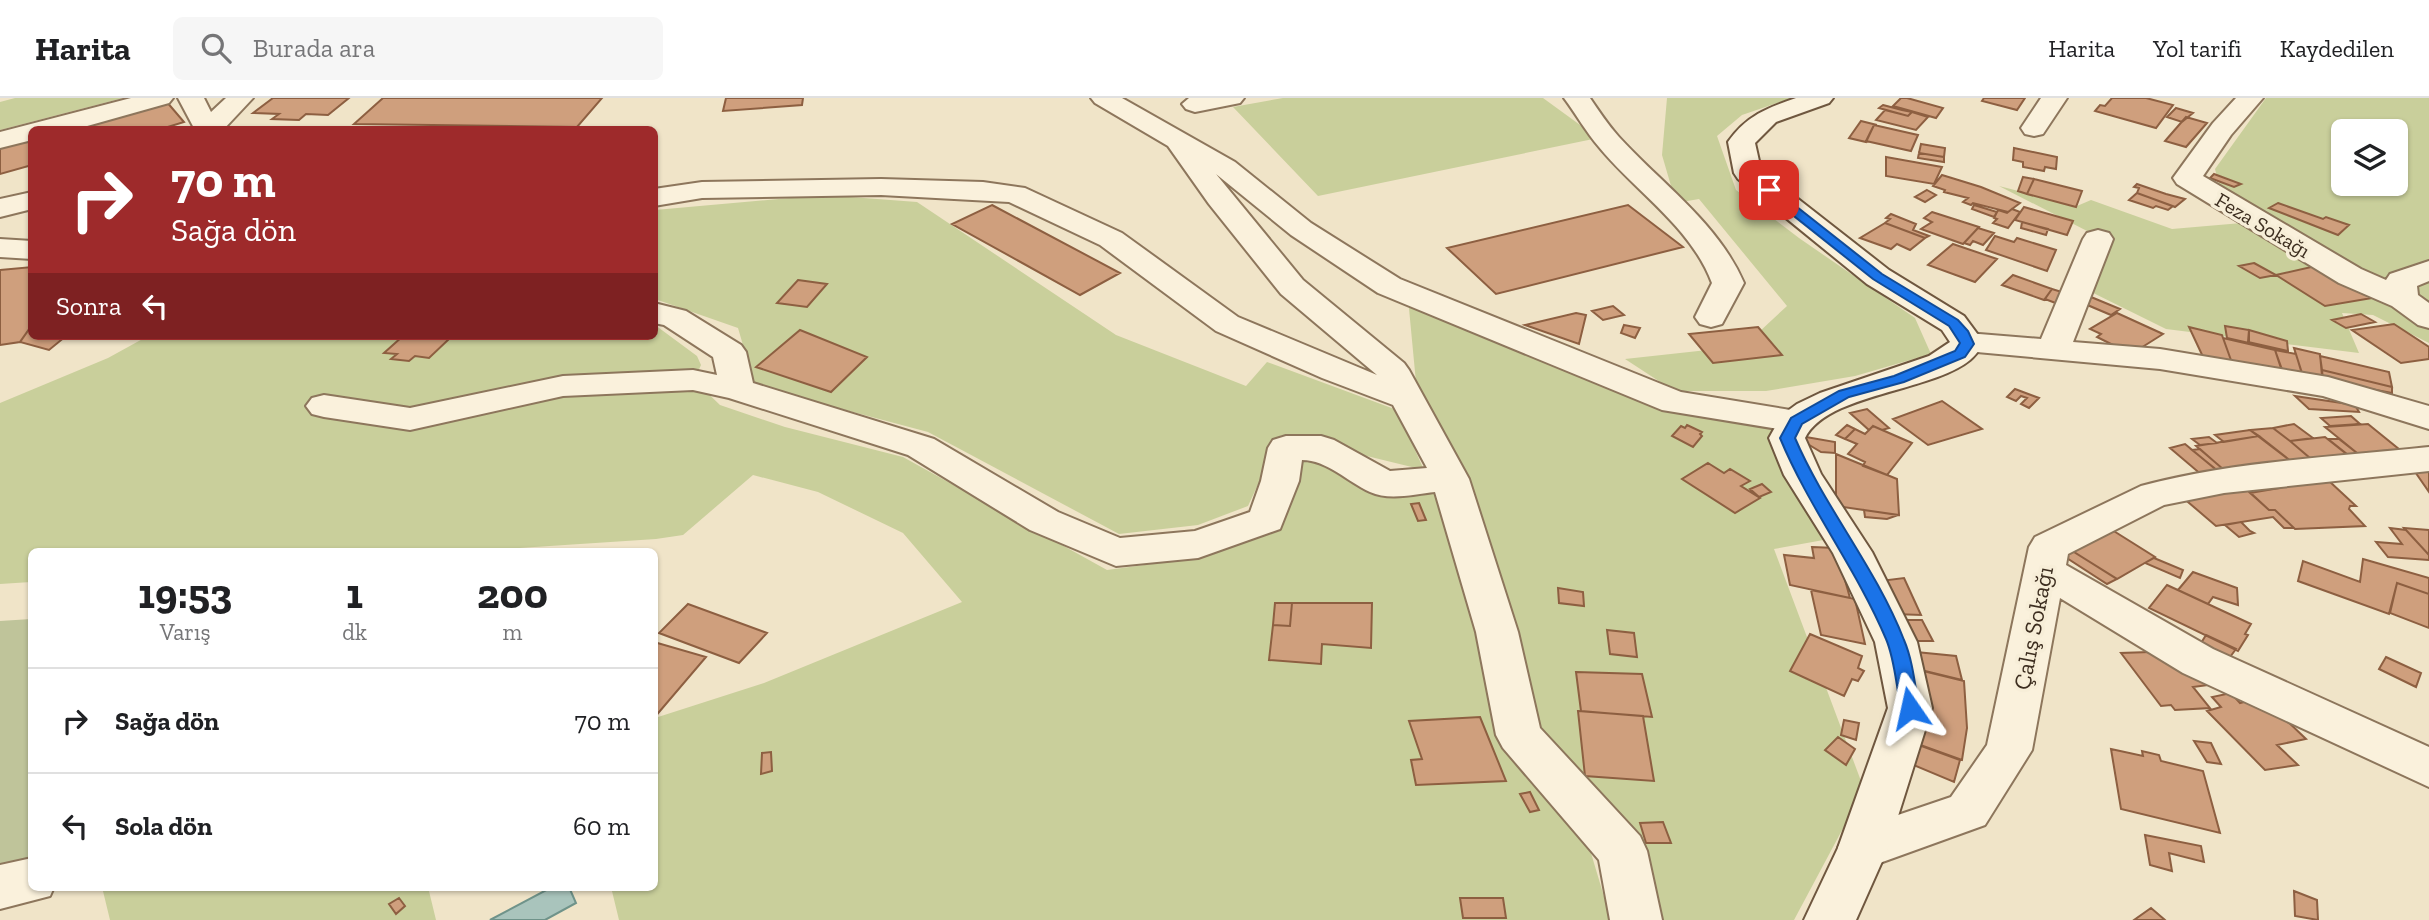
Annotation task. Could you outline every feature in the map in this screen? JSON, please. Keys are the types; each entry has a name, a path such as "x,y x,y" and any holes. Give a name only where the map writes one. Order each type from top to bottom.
{"street":[{"path":"56,126 160,98"},
{"path":"191,98 206,126"},
{"path":"211,126 240,98"},
{"path":"1104,98 1225,168 1301,229 1389,286 1674,402 1796,421"},
{"path":"1195,104 1231,98"},
{"path":"1577,98 1608,141 1686,220 1718,258 1728,284 1710,317"},
{"path":"1821,98 1767,117 1741,142 1748,173 1878,277 1953,323 1964,334 1967,344"},
{"path":"2034,128 2054,98"},
{"name":"Feza Sokağı","path":"2250,98 2222,129 2187,178 2350,276 2403,299 2429,318"},
{"path":"0,140 28,133"},
{"path":"1179,143 1219,198 1292,288 1392,370 1450,479 1497,632 1519,735 1622,851 1636,920"},
{"path":"658,197 688,192 738,189 881,187 982,190 1016,194 1111,239 1227,324 1334,371 1408,398"},
{"path":"0,208 28,201"},
{"path":"2053,350 2098,239"},
{"path":"0,248 28,250"},
{"path":"2403,299 2401,281 2429,270"},
{"path":"658,314 675,318 729,352 737,390"},
{"path":"1967,344 2160,359 2328,387 2429,418"},
{"path":"1830,920 1863,848 1910,708 1896,642 1852,552 1803,475 1787,438 1796,421 1844,394 1899,379 1960,354 1967,344"},
{"path":"324,405 410,419 563,386 693,380 737,390 921,447 1044,521 1116,552 1198,544 1266,520 1280,481 1286,448 1321,448 1384,484 1450,479"},
{"name":"Çalış Sokağı","path":"1863,848 1968,811 2009,750 2049,547 2154,495 2224,481 2429,459"},
{"path":"2045,571 2198,661 2429,768"},
{"path":"0,887 28,881"}],"green space":[{"path":"15,98 123,98 0,130 0,102"},
{"path":"1283,98 1543,98 1598,138 1318,196 1233,107"},
{"path":"1667,98 1792,98 1742,115 1717,136 1736,190 1799,238 1915,318 1931,354 1855,376 1766,391 1674,391 1625,359 1744,346 1787,306 1699,199 1676,203 1662,155"},
{"path":"2266,98 2429,98 2429,343 2373,315 2342,313 2359,353 2166,329 2067,280 2091,233 1999,186 2077,206 2091,200 2172,229 2265,221 2221,192 2215,169"},
{"path":"824,195 917,202 1116,335 1246,386 1267,362 1397,410 1424,470 1281,435 1248,506 1198,525 1119,534 928,432 755,386 738,328 658,300 658,210"},
{"path":"1408,298 1675,412 1783,424 1829,539 1774,549 1864,789 1794,920 1650,920 1532,726 1417,393"},
{"path":"658,327 697,356 701,365 694,380 720,405 785,427 903,457 1107,570 1197,558 1282,526 1297,459 1319,458 1373,492 1440,494 1500,735 1591,853 1611,920 619,920 612,891 658,891 658,717 764,683 962,602 903,533 818,492 753,475 683,535 656,539 520,548 28,548 28,582 0,584 0,403 108,358 141,340 658,340"},
{"path":"28,619 28,877 0,889 0,621"},
{"path":"103,891 429,891 436,920 110,920"}],"water":[{"path":"544,891 571,891 576,903 545,920 490,920"}],"building":[{"path":"273,98 349,98 328,115 306,114 299,120 272,119 279,114 253,113"},
{"path":"383,98 602,98 578,126 354,124"},
{"path":"726,98 803,98 802,105 723,111"},
{"path":"1901,98 1943,108 1936,118 1893,106"},
{"path":"1984,98 2025,98 2017,110 1982,101"},
{"path":"2112,98 2146,98 2173,105 2156,128 2095,111 2100,105 2105,106"},
{"path":"166,101 184,122 171,126 74,126"},
{"path":"1883,105 1912,112 1908,116 1879,108"},
{"path":"2176,108 2193,113 2182,122 2167,117"},
{"path":"1885,110 1908,116 1912,112 1928,117 1916,130 1876,120"},
{"path":"2186,117 2207,123 2186,147 2165,141"},
{"path":"1861,121 1877,125 1874,125 1866,142 1849,138"},
{"path":"1874,125 1918,135 1911,151 1866,141"},
{"path":"28,138 28,166 0,174 0,145"},
{"path":"1921,144 1945,148 1944,157 1919,153"},
{"path":"2014,148 2057,157 2056,169 2045,167 2044,171 2023,167 2023,162 2013,160"},
{"path":"1919,153 1944,157 1944,162 1918,158"},
{"path":"1886,157 1942,167 1934,184 1886,176"},
{"path":"2214,174 2241,184 2234,187 2210,178"},
{"path":"1942,175 2020,203 2008,212 1973,203 1971,205 1963,202 1968,198 1944,192 1945,190 1933,186"},
{"path":"2023,177 2034,179 2027,194 2018,191"},
{"path":"2034,179 2082,191 2076,207 2027,194"},
{"path":"2137,184 2185,199 2175,207 2137,193 2139,188 2134,187"},
{"path":"1927,190 1936,195 1925,202 1915,197"},
{"path":"2137,193 2173,206 2168,210 2156,206 2153,208 2129,200"},
{"path":"2278,203 2349,225 2338,235 2269,208"},
{"path":"992,205 1120,273 1080,295 952,224"},
{"path":"1628,205 1683,247 1496,294 1447,248"},
{"path":"1974,205 1997,212 1994,217 1972,209"},
{"path":"2024,207 2073,221 2067,235 2015,220"},
{"path":"2012,209 2020,212 2008,228 1993,223 1997,219 1994,218 1998,210 2007,213"},
{"path":"1932,212 1979,227 1963,244 1921,229 1932,222 1924,218"},
{"path":"1891,214 1916,224 1913,230 1929,236 1925,238 1885,223"},
{"path":"2022,222 2048,229 2046,235 2021,228"},
{"path":"1885,223 1925,238 1910,250 1897,244 1891,249 1860,238"},
{"path":"1978,228 1994,233 1983,245 1973,241 1970,245 1964,243"},
{"path":"1995,236 2014,242 2017,238 2056,250 2047,271 1986,250"},
{"path":"1953,244 1997,259 1975,282 1928,265"},
{"path":"2254,263 2276,275 2260,278 2239,266"},
{"path":"2320,265 2372,298 2325,306 2276,275"},
{"path":"28,267 28,331 20,342 0,345 0,270"},
{"path":"2013,275 2052,289 2044,300 2002,285"},
{"path":"798,280 827,284 807,307 777,303"},
{"path":"2052,289 2065,293 2058,304 2045,299"},
{"path":"2091,297 2120,309 2111,315 2085,304"},
{"path":"1613,306 1624,315 1603,320 1592,311"},
{"path":"1576,313 1586,315 1579,344 1525,325"},
{"path":"2117,313 2163,334 2136,351 2121,349 2097,337 2101,334 2090,329"},
{"path":"2361,314 2375,322 2346,328 2332,320"},
{"path":"2394,324 2429,347 2429,359 2401,363 2352,330"},
{"path":"1624,325 1640,328 1635,338 1621,333"},
{"path":"2225,326 2249,330 2249,343 2227,338"},
{"path":"1758,327 1782,355 1713,363 1689,334"},
{"path":"2189,327 2222,335 2232,363 2204,359"},
{"path":"800,330 867,357 831,392 756,367"},
{"path":"2249,330 2287,341 2288,351 2248,342"},
{"path":"28,331 28,340 61,340 49,350 20,342"},
{"path":"2223,338 2275,350 2284,375 2232,363"},
{"path":"399,340 448,340 429,358 415,356 409,361 391,359 397,354 384,353"},
{"path":"2294,348 2320,354 2322,376 2302,373"},
{"path":"2275,350 2296,354 2302,374 2282,371"},
{"path":"2320,356 2389,372 2392,387 2322,370"},
{"path":"2322,370 2392,387 2392,393 2323,380"},
{"path":"2015,389 2039,398 2029,408 2021,404 2027,398 2021,396 2016,401 2007,397"},
{"path":"2295,396 2355,405 2359,412 2309,409"},
{"path":"1942,401 1982,429 1928,445 1893,419"},
{"path":"1867,409 1889,428 1882,430 1873,426 1869,430 1850,413"},
{"path":"2351,416 2360,424 2330,426 2321,418"},
{"path":"2294,424 2313,438 2290,441 2273,428"},
{"path":"2368,424 2405,454 2362,457 2325,427"},
{"path":"1687,425 1702,432 1693,447 1672,436 1681,426 1685,428"},
{"path":"1847,425 1855,429 1845,439 1836,435"},
{"path":"1873,426 1912,443 1887,475 1863,466 1865,462 1848,454 1857,444 1845,439 1855,429 1865,434"},
{"path":"2273,428 2316,463 2297,466 2250,430"},
{"path":"2250,430 2259,436 2224,442 2215,435"},
{"path":"2259,436 2297,466 2230,475 2196,446"},
{"path":"1806,437 1835,442 1835,453 1821,452 1806,443"},
{"path":"2209,437 2217,443 2200,445 2192,439"},
{"path":"2325,437 2354,460 2318,465 2290,441"},
{"path":"2328,439 2339,439 2362,457 2352,458"},
{"path":"2185,444 2220,473 2203,476 2170,448"},
{"path":"2200,449 2224,470 2218,471 2192,450"},
{"path":"1836,454 1897,479 1899,515 1836,506"},
{"path":"1708,463 1724,473 1730,469 1750,481 1741,486 1760,498 1735,513 1682,479"},
{"path":"2411,466 2429,468 2429,492"},
{"path":"2329,481 2356,506 2350,506 2349,509 2365,526 2295,529 2275,510 2269,510 2250,493 2279,488 2275,484"},
{"path":"1762,484 1771,492 1759,497 1750,489"},
{"path":"2242,485 2294,528 2284,528 2273,517 2216,526 2181,496"},
{"path":"1419,503 1426,520 1418,521 1411,504"},
{"path":"1864,510 1898,515 1887,519 1865,517"},
{"path":"2241,522 2254,533 2239,537 2225,525"},
{"path":"2101,523 2155,557 2117,579 2063,545"},
{"path":"2390,528 2406,530 2429,555 2429,560 2388,557 2376,542 2402,544"},
{"path":"2404,528 2429,530 2429,555"},
{"path":"1812,547 1836,548 1850,598 1790,585 1784,555 1814,558"},
{"path":"2066,547 2117,579 2107,584 2056,551"},
{"path":"2154,558 2183,570 2180,578 2145,563"},
{"path":"2363,559 2429,578 2429,594 2397,583 2389,614 2298,581 2303,561 2360,582"},
{"path":"2193,572 2237,588 2238,605 2213,597 2208,604 2178,590"},
{"path":"1904,578 1921,615 1894,614 1880,581"},
{"path":"2397,583 2429,594 2429,628 2390,613"},
{"path":"2167,585 2251,624 2238,651 2149,608"},
{"path":"1558,588 1583,592 1584,606 1559,603"},
{"path":"1811,590 1855,599 1865,644 1821,635"},
{"path":"1275,603 1292,603 1290,626 1273,625"},
{"path":"1292,603 1372,603 1371,648 1322,644 1321,664 1269,660 1273,625 1290,626"},
{"path":"688,604 767,633 739,663 659,633"},
{"path":"1903,620 1922,620 1933,641 1915,641"},
{"path":"1607,630 1634,633 1637,657 1610,654"},
{"path":"1810,634 1862,656 1858,668 1864,671 1858,681 1852,679 1844,696 1790,671"},
{"path":"2206,635 2236,649 2230,657 2201,643"},
{"path":"658,643 706,657 658,713"},
{"path":"2180,651 2208,685 2193,687 2210,708 2175,710 2171,705 2161,706 2121,653"},
{"path":"1916,652 1956,656 1962,680 1921,670"},
{"path":"2386,657 2421,673 2416,687 2379,669"},
{"path":"1919,670 1964,681 1967,728 1962,760 1912,742"},
{"path":"1576,672 1642,674 1652,717 1581,711"},
{"path":"2231,693 2240,703 2262,697 2306,739 2277,745 2298,765 2265,770 2207,711 2221,707 2212,697"},
{"path":"1578,711 1643,716 1654,781 1585,776"},
{"path":"1480,717 1506,781 1416,785 1411,760 1422,759 1409,721"},
{"path":"1844,720 1859,723 1856,740 1841,735"},
{"path":"1838,737 1855,749 1846,765 1825,750"},
{"path":"2194,741 2211,743 2221,764 2207,762"},
{"path":"1916,744 1960,760 1954,782 1911,764"},
{"path":"2111,749 2143,756 2142,751 2159,755 2161,761 2203,771 2220,833 2121,809"},
{"path":"771,752 772,771 761,774 762,753"},
{"path":"1530,792 1539,810 1530,812 1520,794"},
{"path":"1663,822 1671,843 1646,843 1640,823"},
{"path":"2145,835 2201,846 2204,862 2169,853 2172,871 2150,865"},
{"path":"2294,891 2317,900 2318,920 2295,916"},
{"path":"399,898 405,906 396,914 389,904"},
{"path":"1460,898 1503,898 1506,918 1463,918"},
{"path":"2151,908 2165,920 2134,920"}],"route":[{"path":"1769,190 1878,277 1953,323 1964,334 1967,344 1960,354 1899,379 1844,394 1796,421 1787,438 1803,475 1852,552 1896,642 1910,708"}]}
